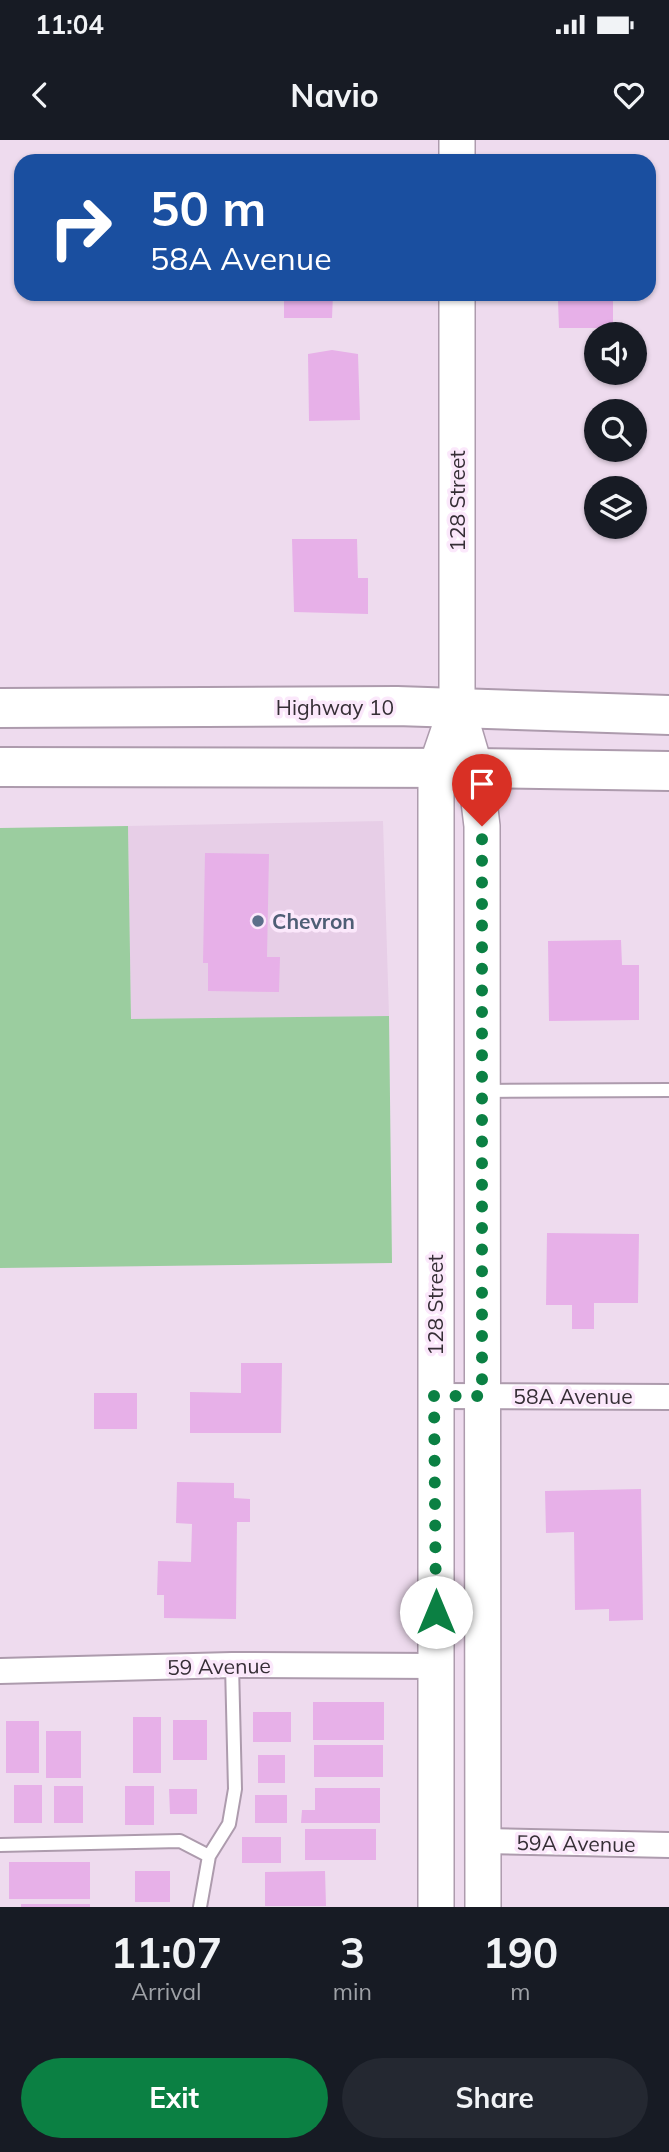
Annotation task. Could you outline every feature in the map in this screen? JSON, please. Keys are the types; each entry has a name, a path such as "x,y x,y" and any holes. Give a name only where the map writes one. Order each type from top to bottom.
{"highway":[{"name":"Highway 10","path":"0,708 457,708 669,715"},
{"path":"0,766 669,771"}],"main road":[{"name":"128 Street","path":"457,301 457,708 475,768 482,826 483,1907"},
{"name":"128 Street","path":"436,1907 436,768 457,708"}],"street":[{"name":"58A Avenue","path":"434,1396 669,1396"},
{"name":"59 Avenue","path":"0,1671 232,1665 437,1666"},
{"name":"59A Avenue","path":"483,1841 669,1845"}],"lane":[{"path":"481,1091 669,1090"},
{"path":"200,1907 209,1856 229,1824 234,1788 232,1665"},
{"path":"0,1845 180,1841 209,1856"}],"shaded area":[{"path":"383,821 389,1016 131,1020 128,826"}],"green space":[{"path":"128,826 131,1019 389,1016 392,1263 0,1268 0,828"}],"building":[{"path":"284,301 333,301 332,318 284,318"},
{"path":"558,301 613,301 613,322 584,322 584,328 559,328"},
{"path":"332,350 358,354 360,420 309,421 308,354"},
{"path":"292,539 357,539 358,578 368,578 368,614 294,612"},
{"path":"205,853 269,854 267,957 280,957 279,992 208,991 208,963 203,963"},
{"path":"621,940 622,965 639,965 639,1020 549,1021 548,941"},
{"path":"547,1233 639,1234 638,1303 594,1303 594,1329 572,1329 572,1305 546,1305"},
{"path":"241,1363 282,1363 281,1433 190,1433 190,1392 241,1393"},
{"path":"94,1393 137,1393 137,1429 94,1429"},
{"path":"177,1482 234,1483 234,1498 250,1499 250,1522 237,1522 236,1619 164,1618 164,1595 157,1595 158,1561 191,1562 192,1524 176,1523"},
{"path":"641,1489 643,1620 609,1621 609,1609 575,1610 574,1532 546,1533 545,1491"},
{"path":"313,1702 384,1702 384,1740 313,1740"},
{"path":"253,1712 291,1712 291,1742 253,1742"},
{"path":"133,1717 161,1717 161,1773 133,1773"},
{"path":"173,1720 207,1720 207,1760 173,1760"},
{"path":"6,1721 39,1721 39,1773 6,1773"},
{"path":"46,1731 81,1731 81,1778 46,1778"},
{"path":"314,1745 383,1745 383,1777 314,1777"},
{"path":"258,1755 285,1755 285,1783 258,1783"},
{"path":"14,1785 42,1785 42,1823 14,1823"},
{"path":"54,1786 83,1786 83,1823 54,1823"},
{"path":"125,1786 154,1786 154,1825 125,1825"},
{"path":"315,1788 380,1788 380,1823 301,1823 302,1810 315,1810"},
{"path":"169,1789 197,1789 197,1814 170,1814"},
{"path":"255,1795 287,1795 287,1823 255,1823"},
{"path":"305,1829 376,1829 376,1860 305,1860"},
{"path":"242,1837 281,1837 281,1863 242,1863"},
{"path":"9,1862 90,1862 90,1899 9,1899"},
{"path":"135,1871 170,1871 170,1902 135,1902"},
{"path":"325,1871 326,1906 265,1906 265,1872"},
{"path":"21,1904 90,1904 90,1907 21,1907"}],"place":[{"name":"Chevron","path":"258,921"}],"route":[{"path":"436,1612 434,1396 482,1396 482,826"}]}
